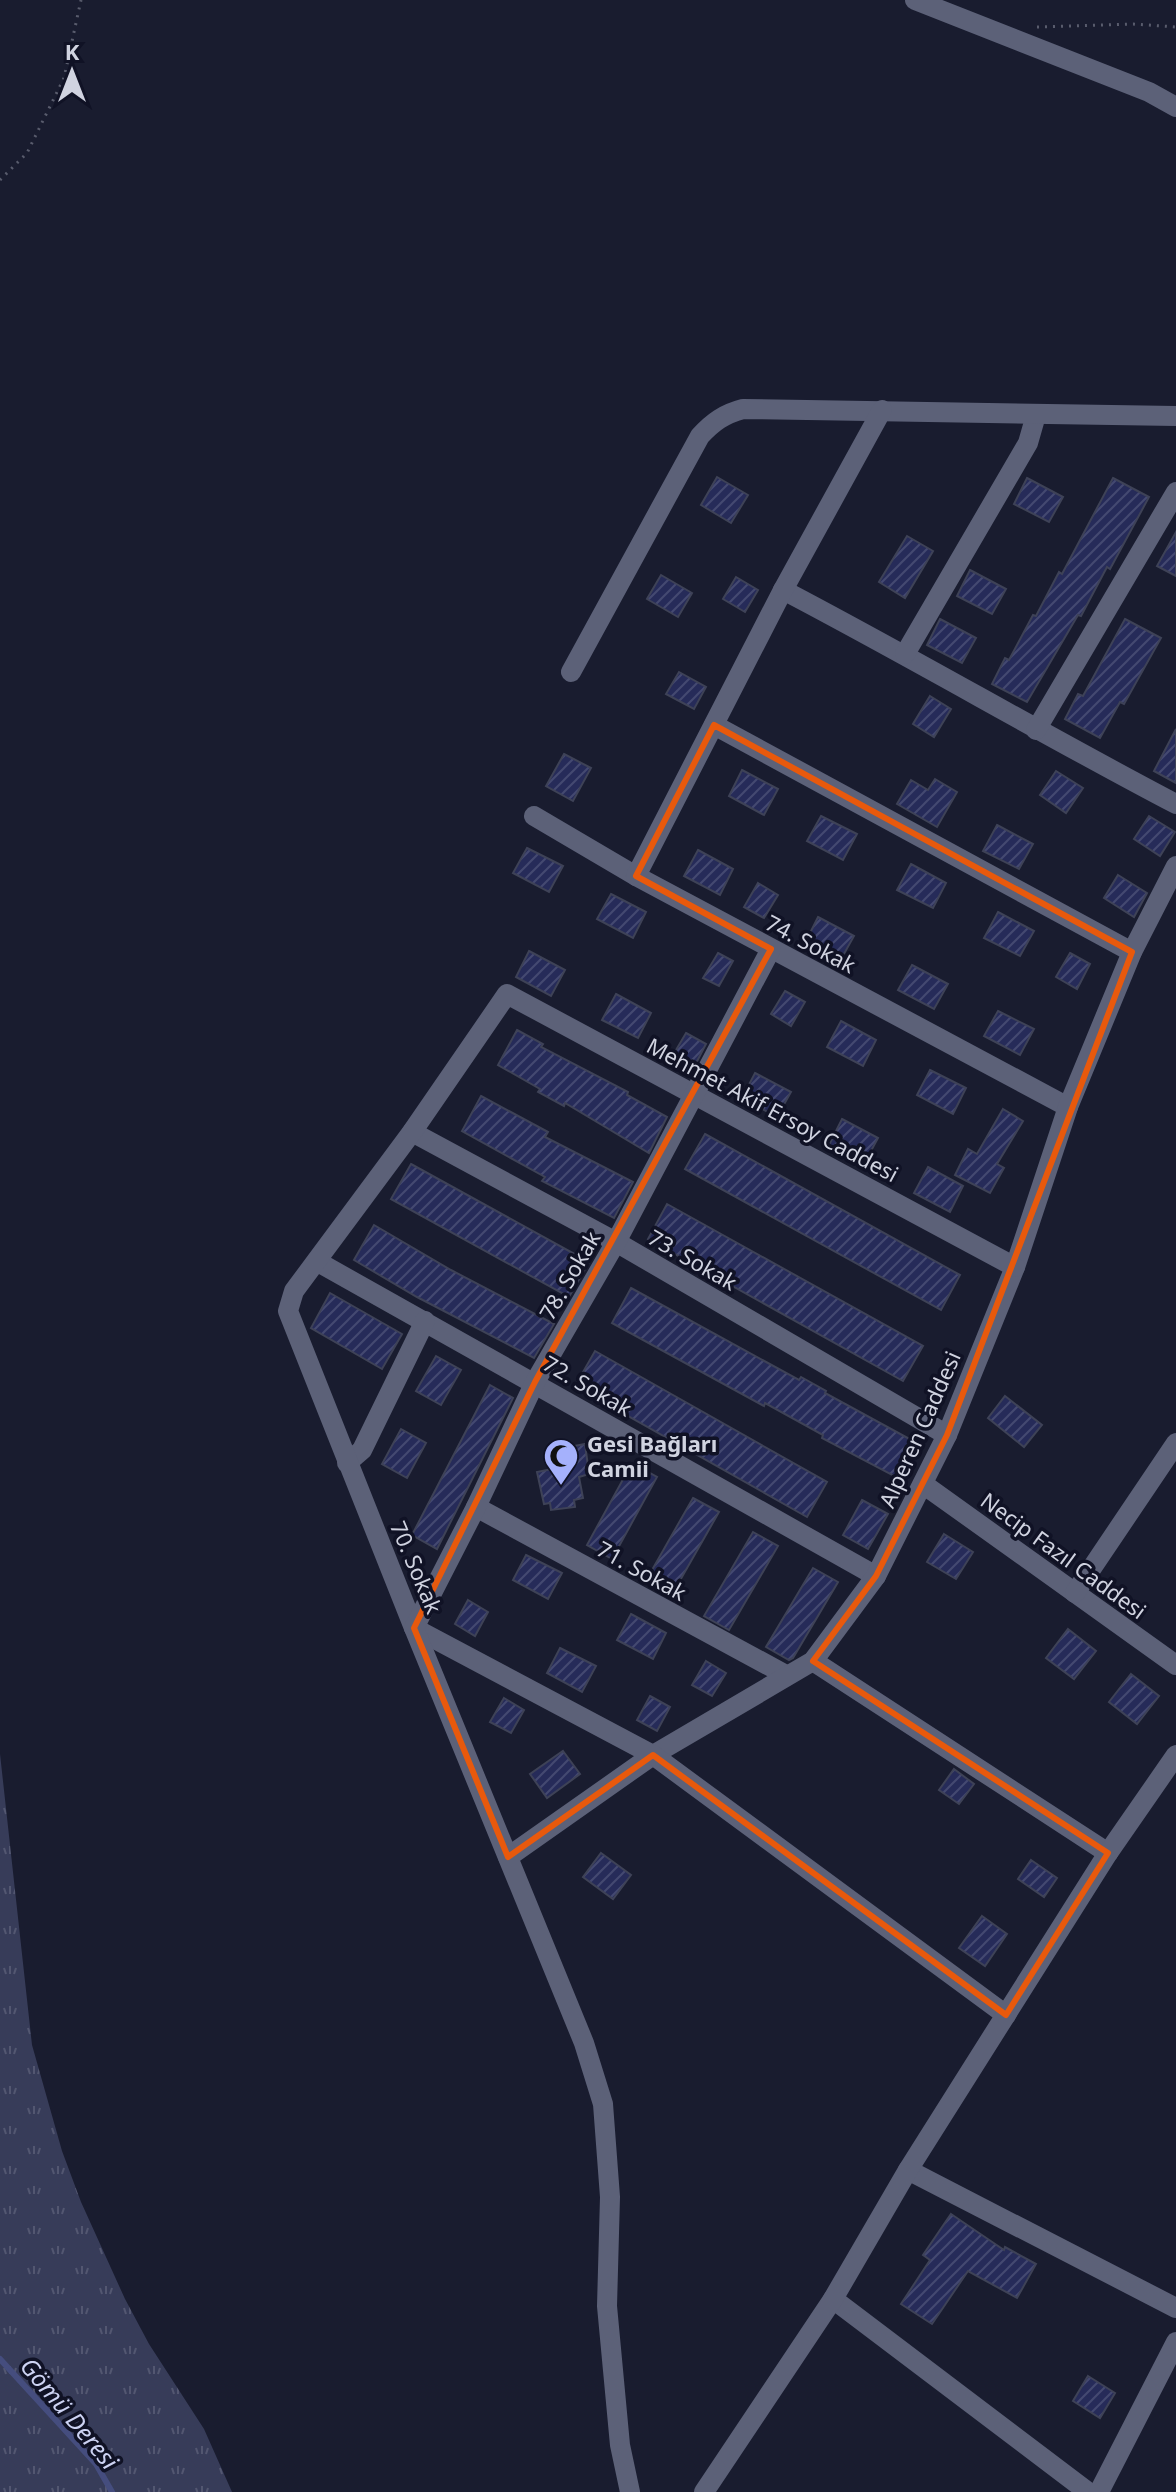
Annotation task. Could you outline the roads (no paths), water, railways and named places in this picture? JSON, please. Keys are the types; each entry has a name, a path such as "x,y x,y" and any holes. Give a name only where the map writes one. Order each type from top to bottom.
{"street":[{"path":"915,0 1149,92 1176,107"},
{"path":"571,672 700,436 729,413 743,409 1176,416"},
{"path":"636,876 783,590 882,410"},
{"path":"905,654 1028,443 1036,415"},
{"path":"1036,730 1176,492"},
{"path":"783,590 1176,804"},
{"path":"714,725 1132,952"},
{"name":"74. Sokak","path":"534,816 636,876 1068,1107"},
{"name":"Alperen Caddesi","path":"508,1857 653,1755 813,1661 876,1576 947,1435 1015,1267 1068,1107 1132,952 1174,875"},
{"name":"78. Sokak","path":"414,1628 535,1382 616,1242 771,949"},
{"name":"Mehmet Akif Ersoy Caddesi","path":"412,1132 507,994 1015,1267"},
{"path":"318,1262 412,1132"},
{"name":"73. Sokak","path":"412,1132 616,1242 947,1435"},
{"name":"70. Sokak","path":"318,1262 291,1297 290,1319 414,1628 653,1755 1006,2015"},
{"name":"72. Sokak","path":"318,1262 876,1576"},
{"path":"347,1463 362,1450 425,1321"},
{"path":"1075,1593 1176,1443"},
{"name":"Necip Fazıl Caddesi","path":"923,1484 1176,1665"},
{"name":"71. Sokak","path":"476,1507 786,1675"},
{"path":"414,1628 584,2043 603,2104 610,2197 607,2306 620,2445 630,2492"},
{"path":"813,1661 1108,1853"},
{"path":"704,2492 833,2299 908,2170 1108,1853 1176,1755"},
{"path":"908,2170 1176,2308"},
{"path":"833,2299 1088,2492"},
{"path":"1099,2492 1176,2342"}],"waterway":[{"name":"Gömü Deresi","path":"0,2359 96,2464 112,2492"}],"place":[{"name":"Gesi Bağları Camii","path":"561,1487"}]}
